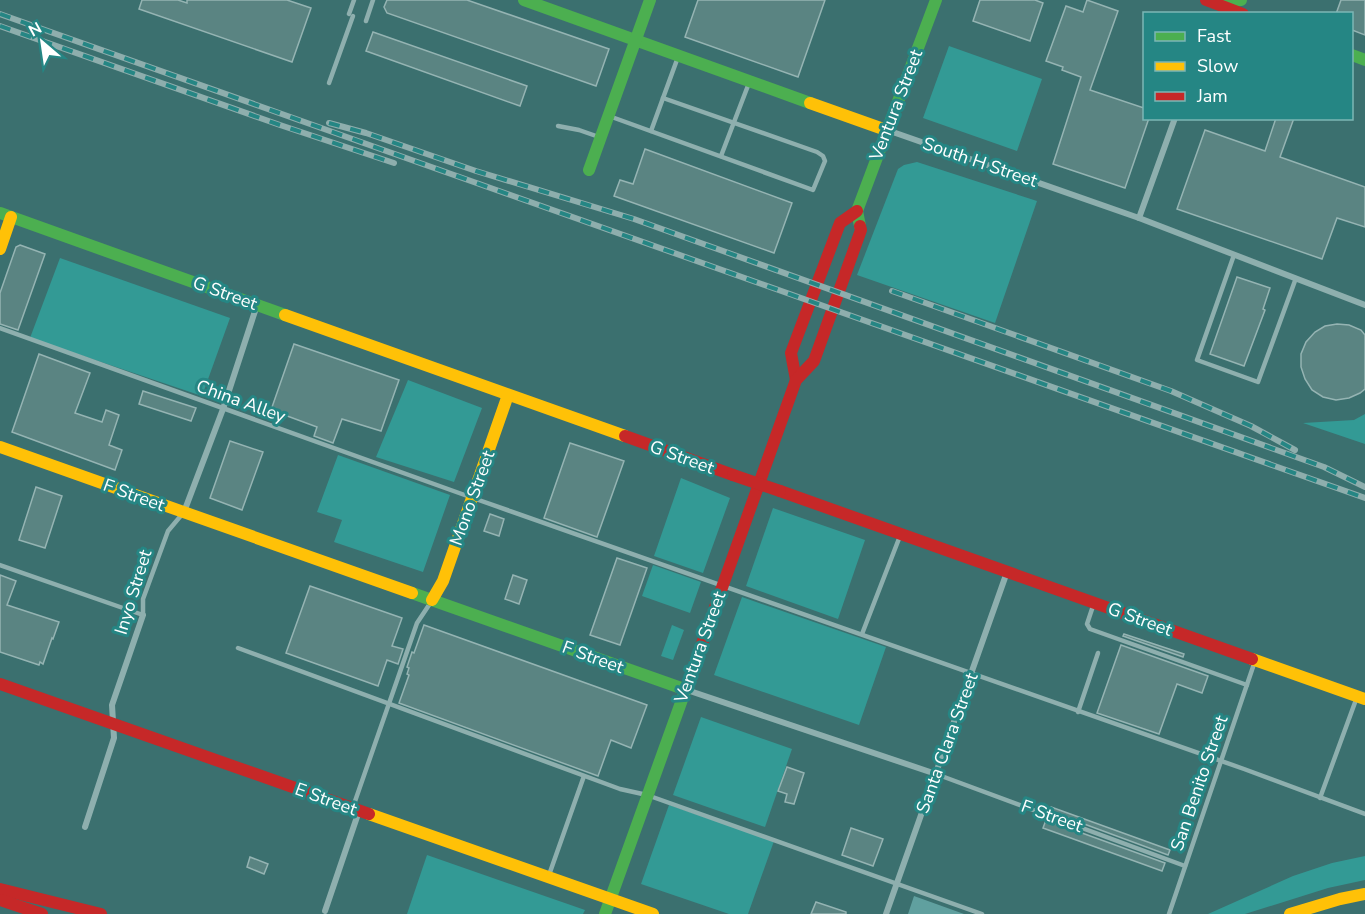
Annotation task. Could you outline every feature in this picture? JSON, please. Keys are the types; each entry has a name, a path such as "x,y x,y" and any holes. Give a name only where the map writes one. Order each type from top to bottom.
{"main road":[{"name":"South H Street","path":"524,0 886,129"},
{"path":"589,170 650,0"},
{"name":"Ventura Street","path":"605,914 796,380 814,361 861,230 857,211 936,0"},
{"path":"1213,4 1241,0"},
{"path":"1213,4 1237,12"},
{"name":"Ventura Street","path":"796,380 791,353 840,223 857,211"},
{"path":"0,249 6,215"},
{"name":"G Street","path":"6,215 1361,698"},
{"name":"Mono Street","path":"432,600 442,581 473,498 508,395"},
{"name":"F Street","path":"0,447 684,689"},
{"name":"E Street","path":"0,684 653,914"},
{"path":"0,889 101,914"},
{"path":"1290,914 1340,898 1365,894"},
{"path":"0,900 42,914"}],"street":[{"path":"1139,218 1174,120"},
{"name":"South H Street","path":"886,129 1139,218 1365,305"},
{"name":"Inyo Street","path":"184,513 223,409 257,305"},
{"name":"Santa Clara Street","path":"886,914 1007,572"},
{"name":"Inyo Street","path":"85,827 114,738 112,705 143,615"},
{"name":"F Street","path":"684,689 936,774"},
{"path":"325,911 356,810"}],"lane":[{"path":"328,83 354,0"},
{"path":"366,21 373,0"},
{"path":"651,131 679,54"},
{"path":"721,156 750,80"},
{"path":"609,116 813,190 825,161 818,152 663,98"},
{"path":"558,126 601,137"},
{"path":"1234,255 1197,360 1258,382 1296,278"},
{"name":"China Alley","path":"0,328 1365,814"},
{"name":"Inyo Street","path":"143,615 143,599 168,531 184,513"},
{"path":"862,634 900,534"},
{"path":"0,565 143,615"},
{"path":"356,810 417,623 432,600"},
{"path":"1094,603 1087,624 1090,629 1247,685"},
{"path":"238,648 620,789 647,795 982,914"},
{"path":"1078,712 1098,653"},
{"name":"San Benito Street","path":"1168,914 1256,661"},
{"path":"1320,798 1361,698"},
{"name":"F Street","path":"936,774 1185,866"},
{"path":"549,878 584,776"}],"green space":[{"path":"949,46 1042,79 1017,151 923,118"},
{"path":"917,162 1037,201 995,323 857,275 898,169"},
{"path":"60,258 230,318 202,396 30,338"},
{"path":"408,380 482,408 454,482 376,457"},
{"path":"1365,414 1365,444 1303,423 1354,420"},
{"path":"338,455 450,495 423,572 334,542 342,520 317,512"},
{"path":"681,478 730,498 703,573 654,556"},
{"path":"773,508 865,540 838,619 746,586"},
{"path":"653,565 701,582 690,613 642,596"},
{"path":"742,597 886,647 859,725 714,675"},
{"path":"672,625 684,630 673,660 661,656"},
{"path":"701,717 792,749 765,827 673,795"},
{"path":"669,805 774,841 748,914 729,914 641,884"},
{"path":"427,855 585,910 583,914 407,914"},
{"path":"1365,856 1365,880 1328,888 1245,914 1208,914 1293,876 1332,863"}],"water":[{"path":"914,896 964,914 908,914"}],"building":[{"path":"142,0 178,0 187,3 187,0 287,0 311,8 292,62 139,9"},
{"path":"387,0 467,0 609,49 596,86 387,13 384,7"},
{"path":"698,0 825,0 798,77 685,37"},
{"path":"980,0 1035,0 1043,3 1030,41 973,21"},
{"path":"1087,0 1118,11 1090,90 1143,108 1143,120 1148,120 1125,188 1053,164 1081,77 1046,61 1066,6 1083,12"},
{"path":"1341,0 1365,0 1365,35 1353,30 1353,12 1337,12"},
{"path":"373,32 527,86 520,106 366,51"},
{"path":"1275,120 1293,120 1280,157 1365,187 1365,227 1337,218 1322,259 1177,209 1205,130 1265,151"},
{"path":"645,149 792,203 774,253 614,196 620,180 633,184"},
{"path":"20,245 45,254 18,330 0,324 0,293 16,247"},
{"path":"1237,277 1270,288 1263,309 1265,310 1244,366 1210,354"},
{"path":"1349,325 1361,330 1365,335 1365,389 1349,398 1336,400 1323,397 1312,390 1301,367 1301,354 1306,342 1315,332 1325,326"},
{"path":"294,344 399,380 381,431 342,419 333,443 314,436 317,427 271,410"},
{"path":"39,354 90,373 75,413 102,422 106,410 119,415 109,445 122,450 115,470 12,432"},
{"path":"143,391 196,408 191,421 139,404"},
{"path":"230,441 263,452 242,510 210,498"},
{"path":"570,443 624,461 597,537 544,518"},
{"path":"36,487 62,496 45,548 19,540"},
{"path":"490,514 504,519 499,536 484,531"},
{"path":"617,558 647,568 620,645 590,635"},
{"path":"0,575 16,581 7,605 59,622 43,664 40,662 39,665 0,652"},
{"path":"513,575 527,580 519,604 505,599"},
{"path":"310,586 402,618 392,646 403,649 398,664 387,660 378,686 286,653"},
{"path":"424,625 647,705 631,748 611,740 598,776 399,703 409,675 407,667"},
{"path":"1124,634 1184,654 1183,657 1123,636"},
{"path":"1121,645 1208,676 1202,693 1177,684 1159,734 1097,713"},
{"path":"787,767 804,773 794,804 785,802 787,794 778,791"},
{"path":"1051,807 1170,850 1168,855 1049,811"},
{"path":"1046,820 1165,863 1162,871 1043,828"},
{"path":"851,828 883,839 873,866 842,855"},
{"path":"250,857 268,864 264,874 247,867"},
{"path":"816,902 846,912 846,914 811,914"}],"railway":[{"path":"0,14 1365,498"},
{"path":"0,26 394,163"},
{"path":"329,123 634,219 1324,467 1365,487"},
{"path":"892,291 1171,391 1251,426 1295,450"}],"traffic: fast":[{"path":"524,0 810,103"},
{"path":"589,170 650,0"},
{"path":"860,226 857,211 936,0"},
{"path":"1216,3 1241,0"},
{"path":"1353,55 1365,60"},
{"path":"0,213 285,315"},
{"path":"412,593 684,689"},
{"path":"605,914 688,683"}],"traffic: slow":[{"path":"810,103 886,130"},
{"path":"0,249 11,217"},
{"path":"285,315 625,436"},
{"path":"432,600 443,581 508,395"},
{"path":"0,447 412,593"},
{"path":"1252,659 1365,699"},
{"path":"369,814 653,914"},
{"path":"1290,914 1365,894"}],"traffic: jam":[{"path":"1206,0 1238,12"},
{"path":"796,380 791,353 840,223 857,211"},
{"path":"688,683 796,380 814,361 861,230 860,226"},
{"path":"625,436 733,475"},
{"path":"733,475 780,491"},
{"path":"780,491 1252,659"},
{"path":"0,684 369,814"},
{"path":"0,889 101,914"},
{"path":"0,900 42,914"}]}
